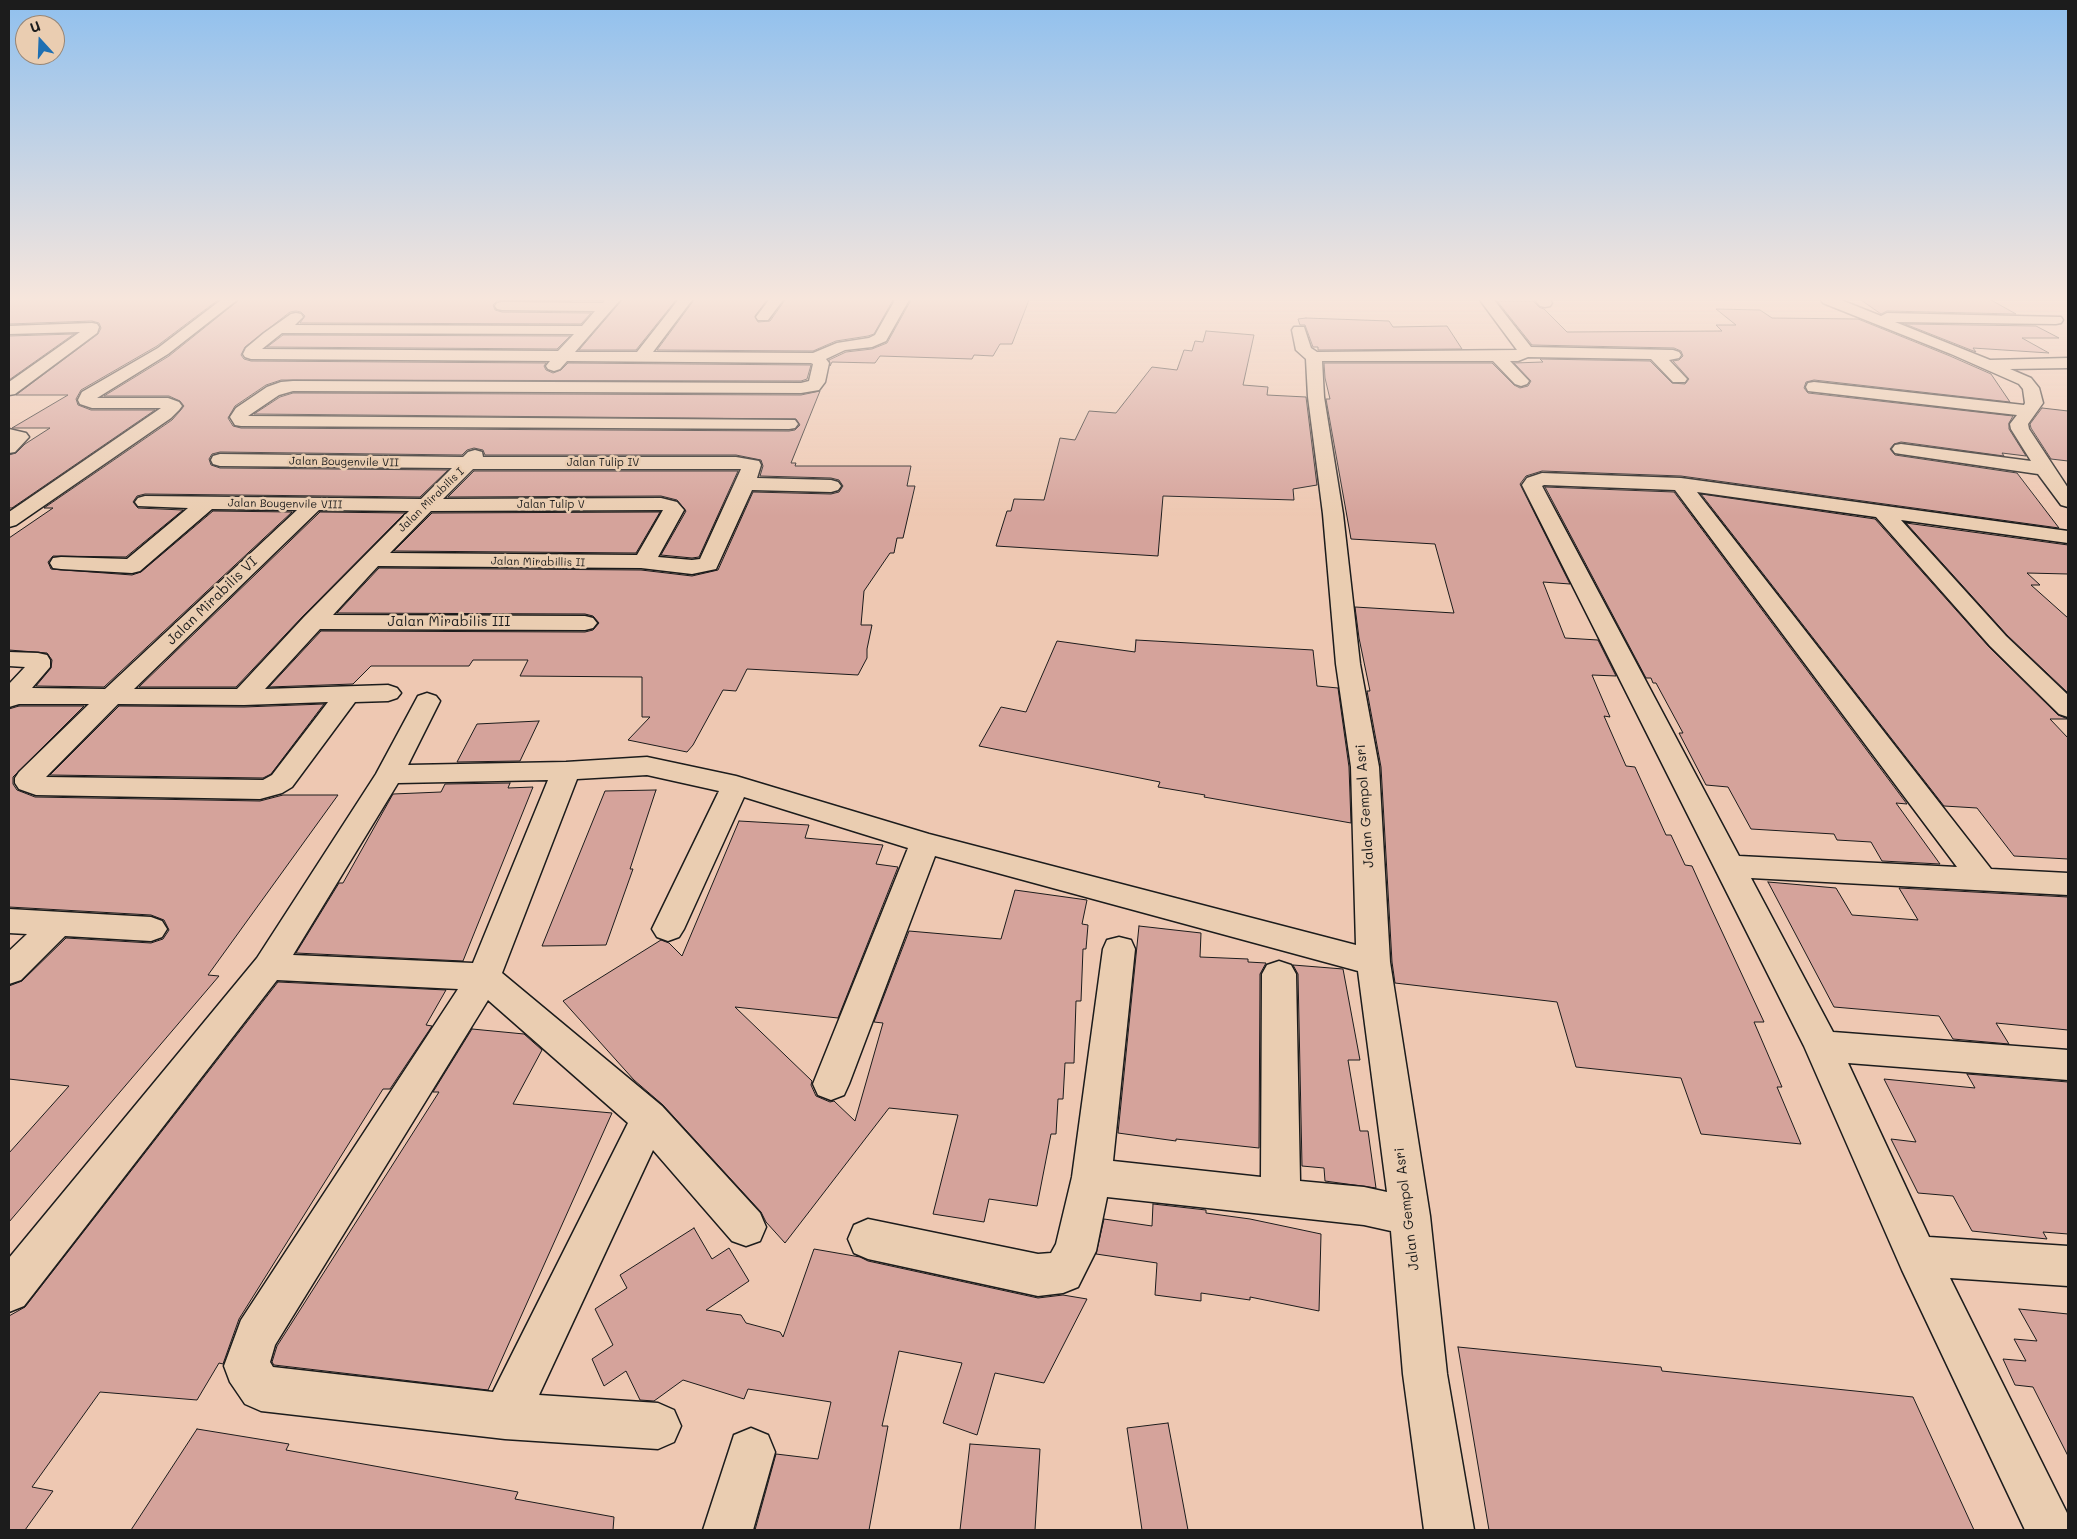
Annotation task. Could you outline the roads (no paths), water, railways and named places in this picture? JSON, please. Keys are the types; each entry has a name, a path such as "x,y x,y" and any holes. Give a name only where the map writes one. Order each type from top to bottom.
{"street":[{"path":"9,390 34,372"},
{"path":"9,521 165,414 173,406 168,403 92,403 86,400 88,396 128,372"},
{"name":"Jalan Mirabilis I","path":"244,697 372,559 469,463 549,372"},
{"path":"789,424 746,443 503,423 252,422 241,421 239,417 242,412 272,391 281,387 293,386 801,388 813,386 817,382 817,372"},
{"name":"Jalan Gempol Asri","path":"1315,372 1316,397 1333,514 1348,664 1365,767 1373,962 1410,1216 1425,1374 1449,1530"},
{"path":"1518,372 1521,381"},
{"path":"1672,372 1679,379"},
{"path":"2004,372 2028,384 2034,402 2019,424 2020,430 2044,469 2068,501"},
{"path":"1814,386 2029,411"},
{"path":"746,443 752,465 745,484 831,486"},
{"name":"Jalan Tulip IV","path":"469,463 746,443"},
{"path":"1901,450 2044,469"},
{"name":"Jalan Bougenvile VII","path":"220,460 469,463"},
{"path":"2050,1530 1916,1256 1822,1046 1532,485 1534,482 1542,479 1681,484 2068,537"},
{"name":"Jalan Mirabillis II","path":"372,559 641,562 692,567 708,564 745,484"},
{"path":"1681,484 1983,880"},
{"name":"Jalan Bougenvile VIII","path":"145,502 425,505"},
{"path":"61,563 132,566 207,503"},
{"name":"Jalan Tulip V","path":"425,505 661,504 670,506 674,510 645,561 641,562"},
{"name":"Jalan Mirabilis VI","path":"313,505 112,696 29,778 29,783 36,786 260,790 272,787 282,781 348,694"},
{"path":"1883,512 1998,641 2068,709"},
{"name":"Jalan Mirabilis III","path":"312,622 585,623"},
{"path":"9,659 38,660 38,667 11,697"},
{"path":"11,697 244,697 388,693"},
{"path":"9,1292 269,967 390,774 427,701"},
{"path":"390,774 566,771 647,766 736,786 926,843 1373,962"},
{"path":"566,771 484,977 256,1335 246,1366 261,1388 505,1416 658,1426"},
{"path":"668,929 736,786"},
{"path":"831,1084 926,843"},
{"path":"1729,866 2068,884"},
{"path":"9,921 151,929"},
{"path":"9,971 58,923"},
{"path":"868,1239 1038,1275 1063,1272 1075,1251 1092,1177 1120,949"},
{"path":"269,967 484,977 649,1118 746,1227"},
{"path":"1279,974 1281,1197"},
{"path":"1822,1046 2068,1066"},
{"path":"505,1416 649,1118"},
{"path":"1092,1177 1364,1206 1410,1216"},
{"path":"1916,1256 2068,1266"},
{"path":"728,1530 751,1452"}]}
